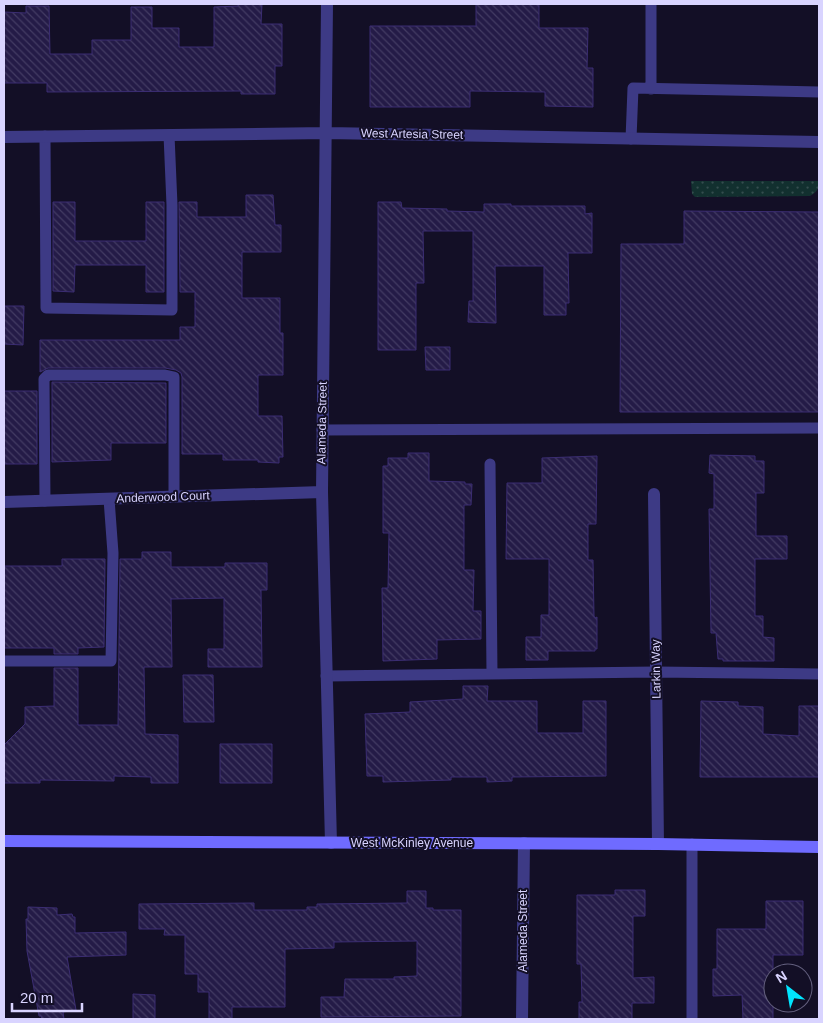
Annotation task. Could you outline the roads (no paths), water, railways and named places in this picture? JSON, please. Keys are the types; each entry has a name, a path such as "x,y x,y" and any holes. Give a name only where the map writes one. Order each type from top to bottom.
{"main road":[{"name":"West McKinley Avenue","path":"4,841 692,844 819,847"}],"street":[{"name":"Alameda Street","path":"327,4 322,492 331,843"},
{"name":"West Artesia Street","path":"4,137 327,133 819,142"},
{"name":"Anderwood Court","path":"4,502 322,492"},
{"name":"Larkin Way","path":"654,494 658,844"},
{"name":"Alameda Street","path":"522,1019 524,843"}],"lane":[{"path":"651,4 651,89"},
{"path":"631,139 633,88 819,92"},
{"path":"45,136 46,308 172,310 172,205 169,135"},
{"path":"45,501 44,378 48,375 165,375 174,377 174,496"},
{"path":"322,430 819,428"},
{"path":"490,464 492,674"},
{"path":"4,661 111,661 113,553 109,499"},
{"path":"326,676 656,672 819,674"},
{"path":"692,844 692,1019"}]}
